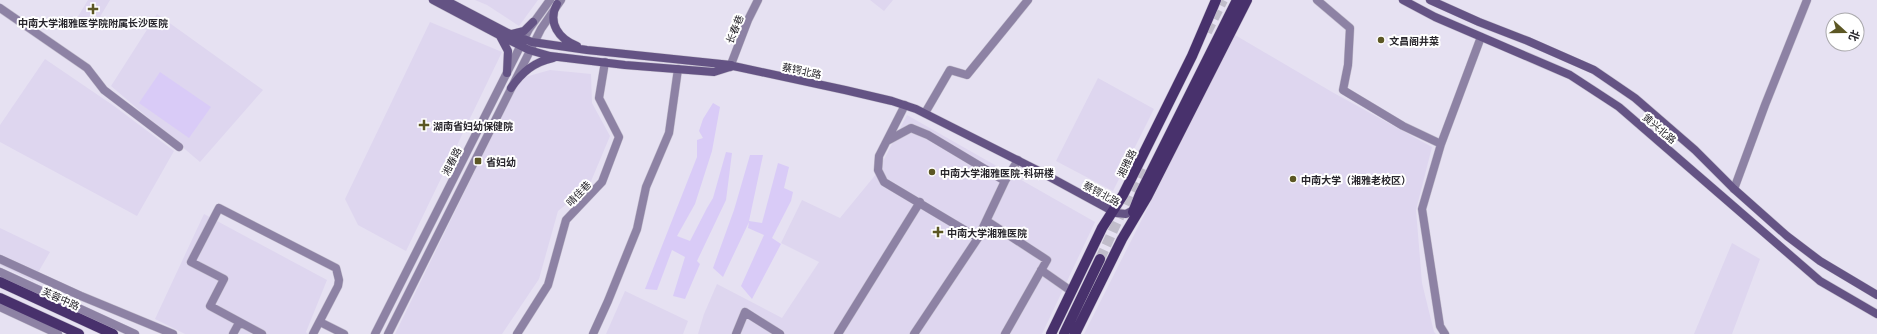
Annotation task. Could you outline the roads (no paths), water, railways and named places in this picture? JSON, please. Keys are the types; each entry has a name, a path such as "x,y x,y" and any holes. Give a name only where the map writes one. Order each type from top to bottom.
{"main road":[{"name":"蔡锷北路","path":"433,0 499,35 522,42 534,42 587,50 738,67 905,105 1018,160 1113,211 1121,214 1133,211"},
{"name":"蔡锷北路","path":"445,0 508,33 522,42 530,50 556,57 714,72 731,66"},
{"name":"湘雅路","path":"1051,334 1102,228 1123,195 1192,56 1216,0"},
{"path":"1075,334 1122,238 1153,167 1237,0"},
{"path":"1122,238 1147,197 1247,0"},
{"name":"黄兴北路","path":"1403,0 1435,17 1570,75 1608,99 1669,149 1820,281 1877,314"},
{"name":"黄兴北路","path":"1430,0 1594,70 1634,98 1683,140 1734,189 1787,236 1815,258 1877,295"},
{"path":"556,1 553,18 557,31 565,40 587,50"},
{"path":"508,33 524,32 533,22"},
{"path":"499,35 508,52 507,73"},
{"path":"512,88 522,74 534,64 556,57"},
{"path":"1133,211 1147,197"},
{"path":"1064,334 1100,259"},
{"name":"芙蓉中路","path":"0,282 113,334"},
{"path":"0,298 79,334"}],"street":[{"name":"长春巷","path":"731,66 748,20 758,0"},
{"path":"925,114 950,70 967,76 1028,0"},
{"path":"1317,0 1350,28 1348,65 1343,90 1403,126 1440,144"},
{"path":"1734,189 1765,105 1807,0"},
{"path":"388,334 556,1"},
{"name":"湘春路","path":"375,334 522,42 533,22 556,1"},
{"path":"0,8 87,68 104,90 180,147"},
{"path":"1445,334 1440,326 1422,209 1440,144 1481,37"},
{"name":"晴佳巷","path":"517,334 548,285 566,220 602,182 619,137 599,98 605,62"},
{"path":"593,334 608,301 636,229 646,187 669,133 678,69"},
{"path":"905,105 879,156 878,170 884,182 920,202 978,238"},
{"path":"886,142 911,128 928,135 1005,181"},
{"path":"914,334 978,238 1005,181 1018,160"},
{"path":"838,334 920,202"},
{"path":"262,334 239,323 210,306 224,279 191,262 219,208 336,268 339,280 338,286 313,334"},
{"path":"987,221 1047,260 1005,334"},
{"path":"0,259 88,299 173,334"},
{"path":"1041,270 1071,291"},
{"path":"0,272 135,334"},
{"path":"0,307 58,334"},
{"path":"736,334 745,312 780,334"},
{"path":"320,322 344,334"},
{"path":"233,334 239,323"}],"tunnel":[{"path":"1207,32 1223,0"},
{"path":"1100,259 1142,167"}],"place":[{"name":"中南大学湘雅医学院附属长沙医院","path":"93,9"},
{"name":"文昌阁井菜","path":"1381,40"},
{"name":"湖南省妇幼保健院","path":"424,125"},
{"name":"省妇幼","path":"478,161"},
{"name":"中南大学湘雅医院-科研楼","path":"932,172"},
{"name":"中南大学（湘雅老校区）","path":"1293,179"},
{"name":"中南大学湘雅医院","path":"938,232"}]}
